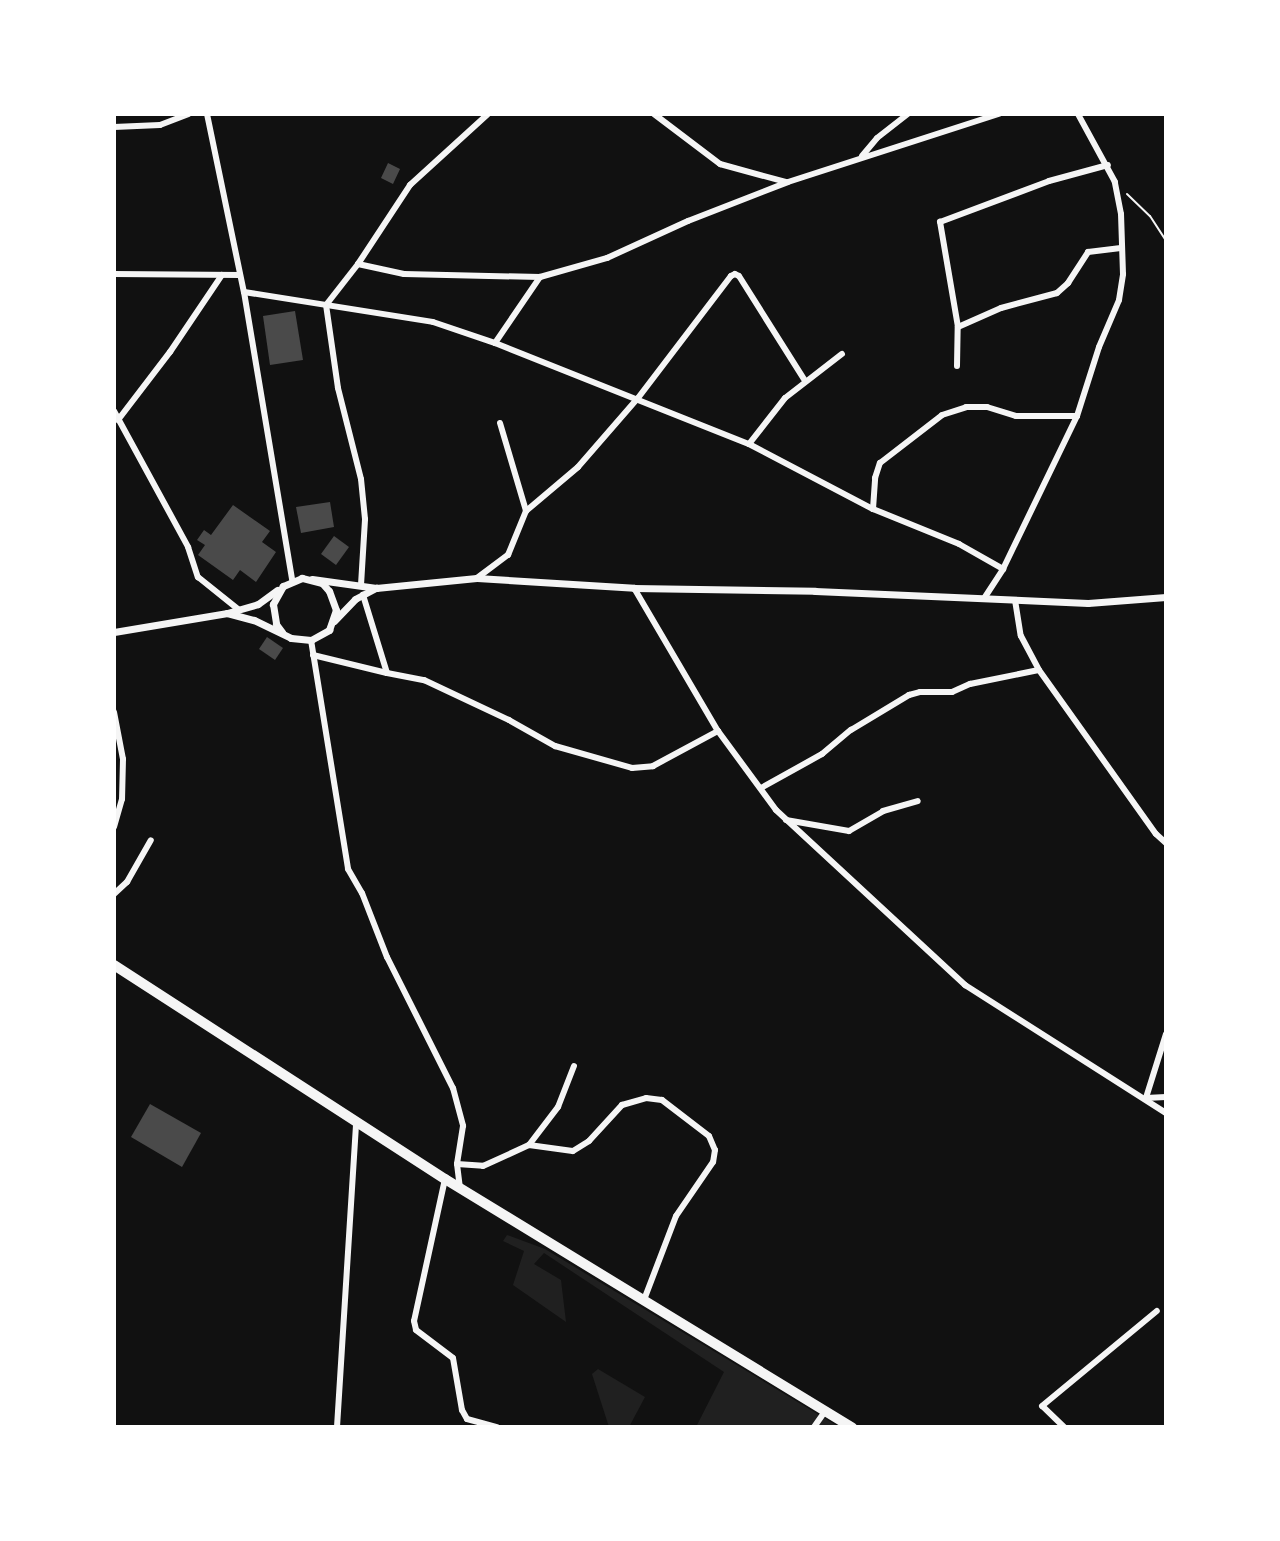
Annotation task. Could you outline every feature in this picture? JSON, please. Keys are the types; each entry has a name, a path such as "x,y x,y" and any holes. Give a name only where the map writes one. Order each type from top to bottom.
{"main road":[{"path":"114,965 445,1179 852,1427"}],"street":[{"path":"114,127 160,125 188,114"},
{"path":"207,114 244,292 292,580"},
{"path":"361,585 365,519 361,479 338,388 326,305 358,264 410,185 488,114"},
{"path":"654,114 720,164 788,182"},
{"path":"861,158 877,138 908,114"},
{"path":"358,264 404,274 540,277 607,258 688,221 788,182 999,114"},
{"path":"985,597 1003,569 1077,416 1099,347 1119,300 1123,274 1121,214 1115,182 1078,114"},
{"path":"957,366 958,327 940,222 1048,181 1108,165"},
{"path":"958,327 1001,308 1057,293 1068,283 1088,251 1121,248"},
{"path":"114,274 240,275"},
{"path":"477,578 508,555 526,511 578,467 638,398 735,274 805,381"},
{"path":"118,420 170,352 222,275"},
{"path":"495,343 540,277"},
{"path":"244,292 433,322 495,343 749,444 873,509 959,544 1003,569"},
{"path":"749,444 785,398 842,354"},
{"path":"873,509 875,478 880,463 942,415 966,407 987,407 1016,416 1077,416"},
{"path":"114,411 188,547 198,577 239,610"},
{"path":"500,423 526,511"},
{"path":"114,632 228,613 258,604 292,580 312,579 376,587 477,578 634,588 985,597 1088,603 1166,597"},
{"path":"312,579 322,583 334,600 334,621"},
{"path":"282,632 276,624 273,604 283,586"},
{"path":"228,613 301,641 311,640 328,630 334,621 363,595 376,587"},
{"path":"634,588 718,731 786,820 965,985 1166,1113"},
{"path":"363,595 387,673"},
{"path":"1015,600 1021,636 1040,670 1156,834 1166,843"},
{"path":"311,640 348,869 362,893 387,957 453,1088 463,1126 457,1164 460,1188"},
{"path":"313,655 424,680 509,720 555,746 632,768 653,766 718,731"},
{"path":"761,788 822,754 851,730 909,695 920,692 952,692 970,684 1040,670"},
{"path":"114,712 123,760 122,799 114,827"},
{"path":"786,820 849,831 883,811 918,801"},
{"path":"114,894 127,882 151,841"},
{"path":"1146,1098 1166,1034"},
{"path":"457,1164 483,1166 529,1145 558,1107 574,1066"},
{"path":"1146,1098 1166,1097"},
{"path":"529,1145 573,1151 589,1141 622,1105 646,1098 662,1100 709,1136 715,1150 712,1162 676,1216 644,1300"},
{"path":"337,1427 356,1123"},
{"path":"445,1179 414,1321 416,1330 453,1358 462,1410 467,1419 497,1427"},
{"path":"1064,1427 1042,1406 1157,1311"},
{"path":"814,1427 825,1411"}],"path":[{"path":"1115,182 1150,216 1166,241"}],"shaded area":[{"path":"507,1235 545,1249 839,1427 696,1427 724,1372 544,1253 534,1264 561,1280 566,1322 513,1285 524,1251 503,1241"},
{"path":"598,1369 645,1397 629,1427 609,1427 592,1374"}],"building":[{"path":"388,163 400,169 393,184 381,178"},
{"path":"295,311 303,360 270,365 263,316"},
{"path":"330,502 334,527 301,533 296,507"},
{"path":"233,505 270,531 262,542 276,552 256,582 240,570 233,580 198,555 205,545 197,540 204,530 211,535"},
{"path":"334,536 349,547 336,565 321,554"},
{"path":"267,637 283,648 275,660 259,649"},
{"path":"150,1104 201,1133 182,1167 131,1137"}]}
